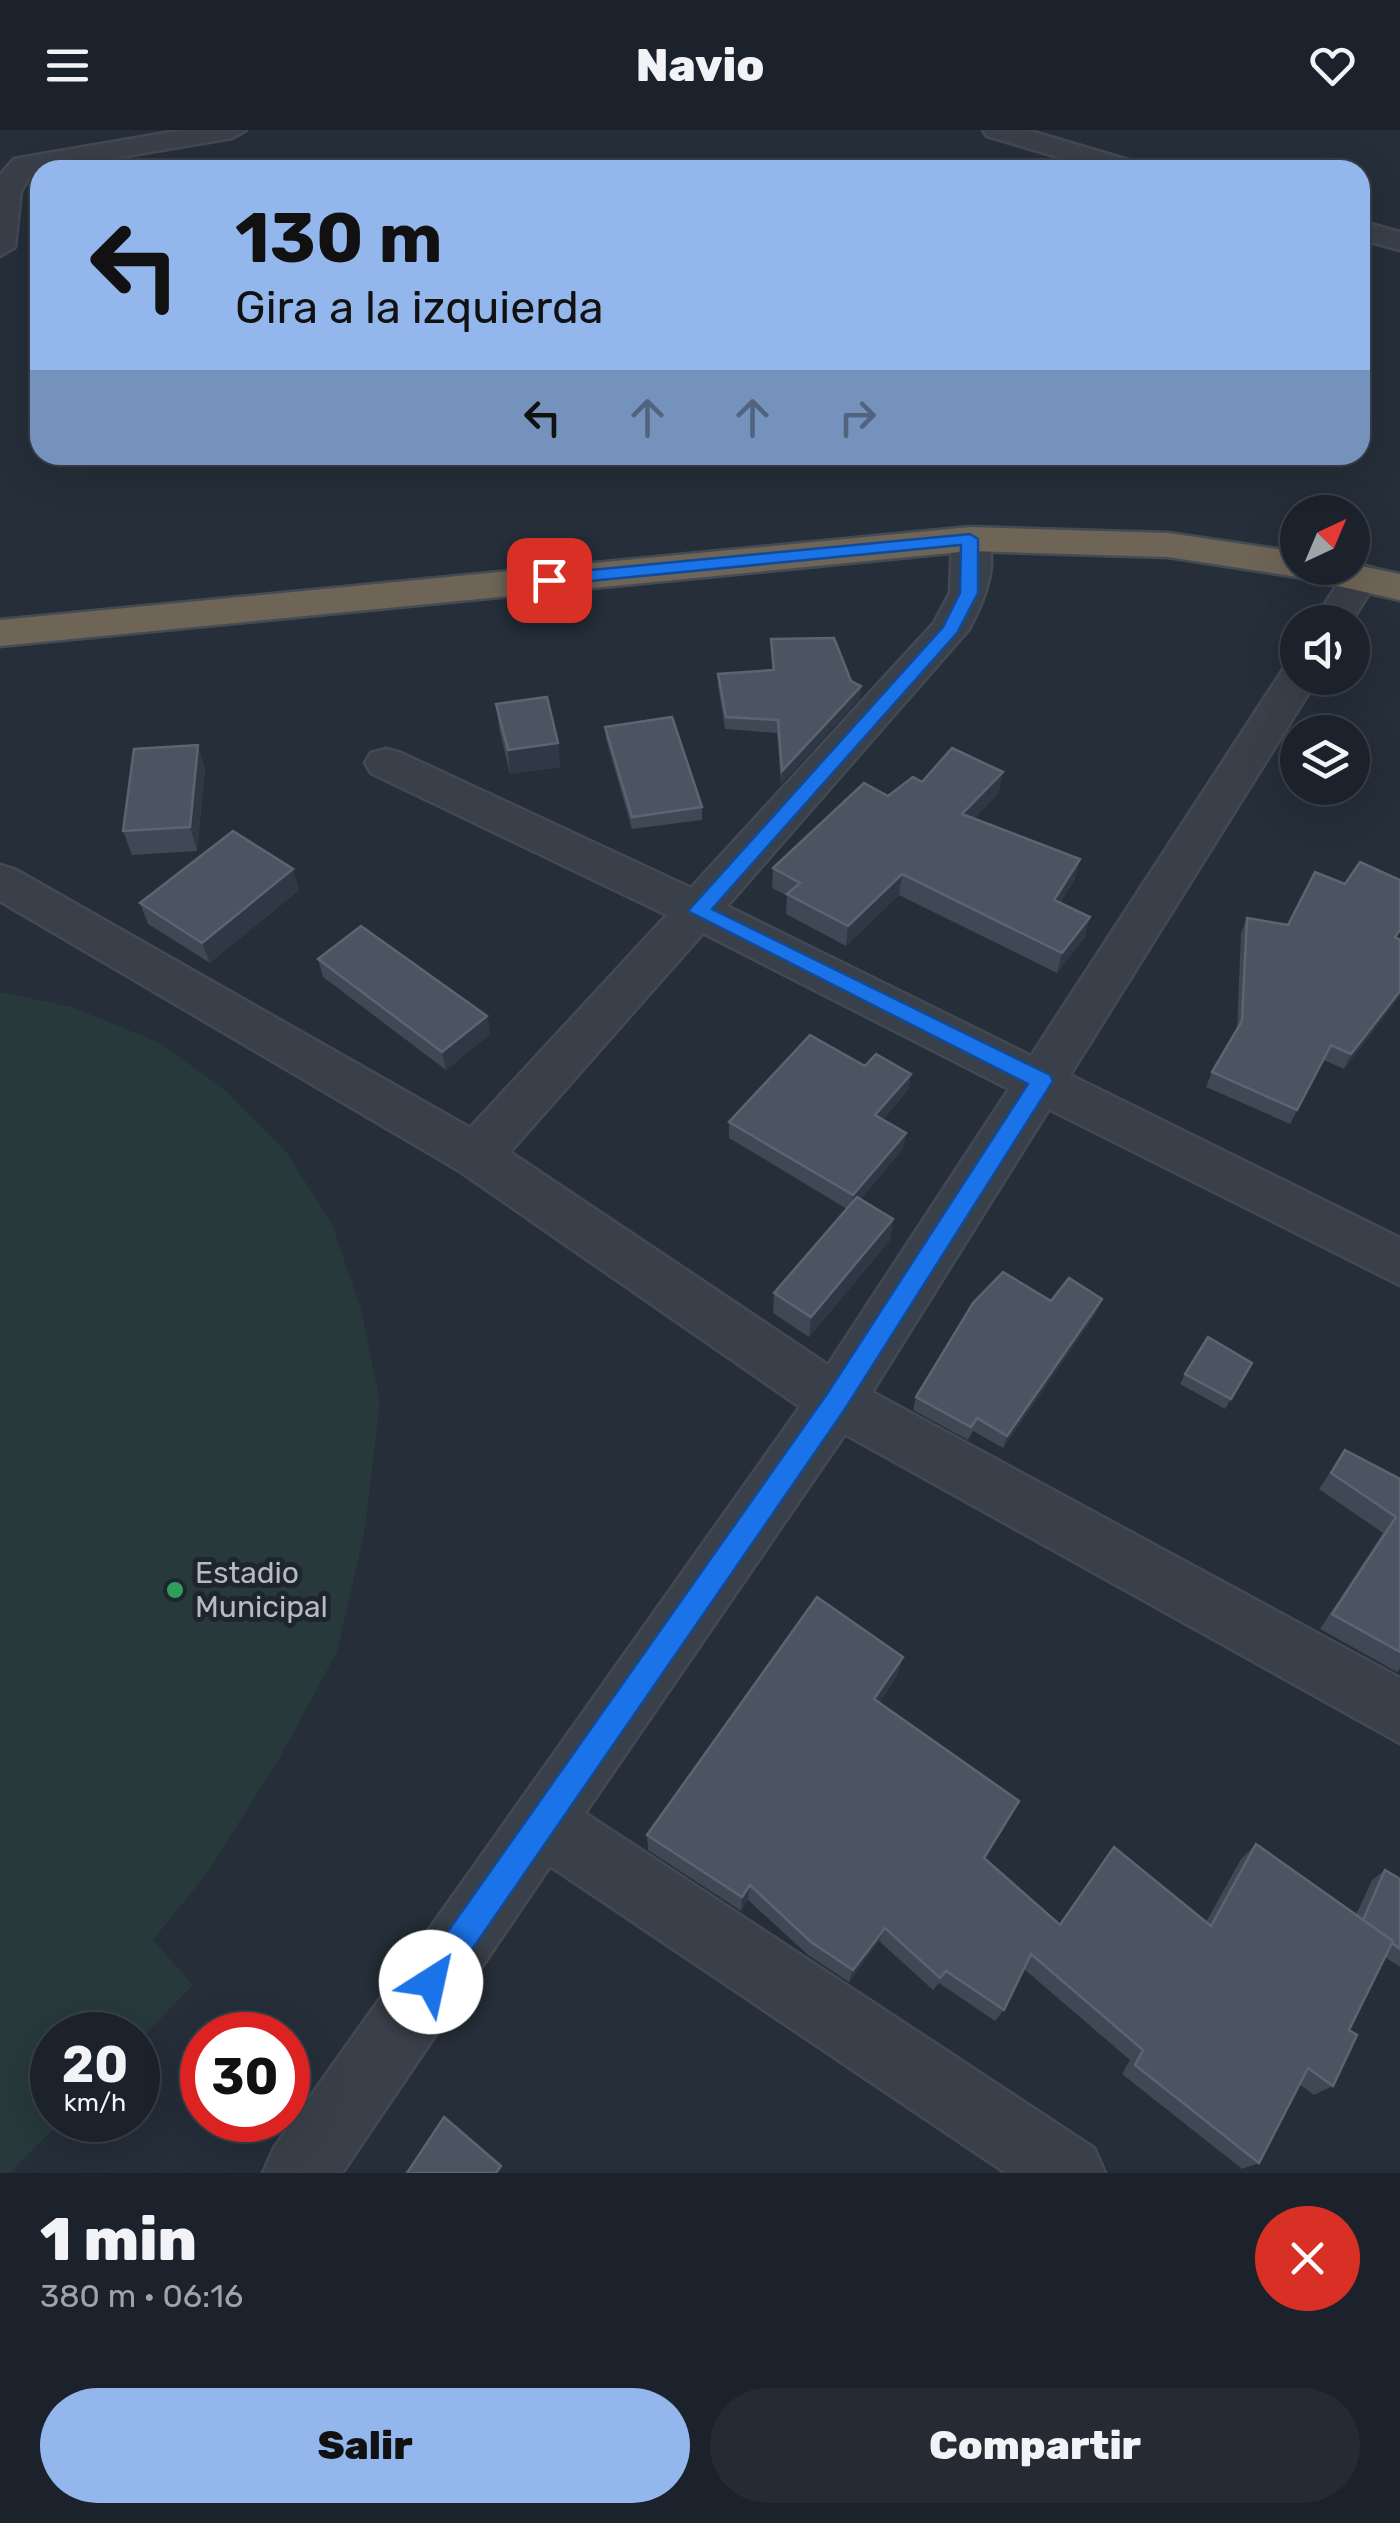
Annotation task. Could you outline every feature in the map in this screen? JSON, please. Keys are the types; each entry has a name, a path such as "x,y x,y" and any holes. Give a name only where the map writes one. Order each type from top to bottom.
{"highway":[{"path":"0,633 970,539 1168,545 1280,563"}],"street":[{"path":"54,160 232,130"},
{"path":"997,130 1098,160"},
{"path":"0,247 10,173 30,164"},
{"path":"1370,233 1400,241"},
{"path":"476,1156 950,629 969,593 970,539"},
{"path":"1352,605 1381,581"},
{"path":"299,2173 836,1402 1287,695"},
{"path":"386,763 698,911 1400,1263"},
{"path":"0,881 476,1156 836,1402 1400,1712"},
{"path":"540,1822 1069,2173"}],"shaded area":[{"name":"Estadio Municipal","path":"0,992 72,1007 160,1043 225,1090 285,1150 332,1224 361,1309 380,1401 365,1529 337,1652 280,1757 208,1872 153,1940 193,1985 160,2019 160,2012 30,2012 30,2142 40,2142 10,2173 0,2173"}],"building":[{"path":"834,638 851,681 861,686 782,771 778,720 726,717 718,674 774,670 771,639"},
{"path":"547,697 558,743 508,750 496,704"},
{"path":"672,717 702,807 632,817 605,727"},
{"path":"198,745 190,827 123,831 134,749"},
{"path":"952,748 1003,772 962,814 1080,859 1054,900 1090,917 1062,953 902,874 848,926 787,894 800,883 773,868 864,783 888,796 913,777 922,782"},
{"path":"233,831 293,869 202,943 140,903"},
{"path":"1360,862 1400,880 1400,930 1395,937 1400,940 1400,991 1351,1054 1331,1045 1297,1110 1212,1072 1242,1021 1247,918 1288,925 1315,872 1345,884"},
{"path":"361,926 487,1016 442,1052 318,959"},
{"path":"810,1035 865,1066 876,1054 911,1074 875,1115 906,1133 853,1195 729,1122"},
{"path":"857,1197 893,1219 811,1317 774,1293"},
{"path":"1003,1272 1051,1301 1069,1278 1102,1299 1007,1436 977,1418 971,1427 916,1397 973,1303"},
{"path":"1208,1337 1252,1363 1231,1399 1185,1374"},
{"path":"1345,1450 1400,1479 1400,1652 1332,1614 1396,1517 1331,1473"},
{"path":"817,1597 903,1657 874,1699 1019,1801 984,1858 1060,1925 1114,1847 1211,1926 1256,1844 1393,1941 1349,2030 1357,2035 1333,2086 1308,2068 1259,2163 1135,2065 1143,2050 1031,1954 1004,2010 946,1971 940,1978 885,1928 853,1970 811,1942 750,1885 742,1897 647,1835"},
{"path":"1385,1870 1400,1879 1400,1949 1363,1920"},
{"path":"444,2117 501,2166 496,2173 407,2173"}],"place":[{"name":"Estadio Municipal","path":"175,1590"}],"route":[{"path":"431,1982 836,1402 1042,1081 698,911 950,629 969,593 970,539 549,580"}]}
